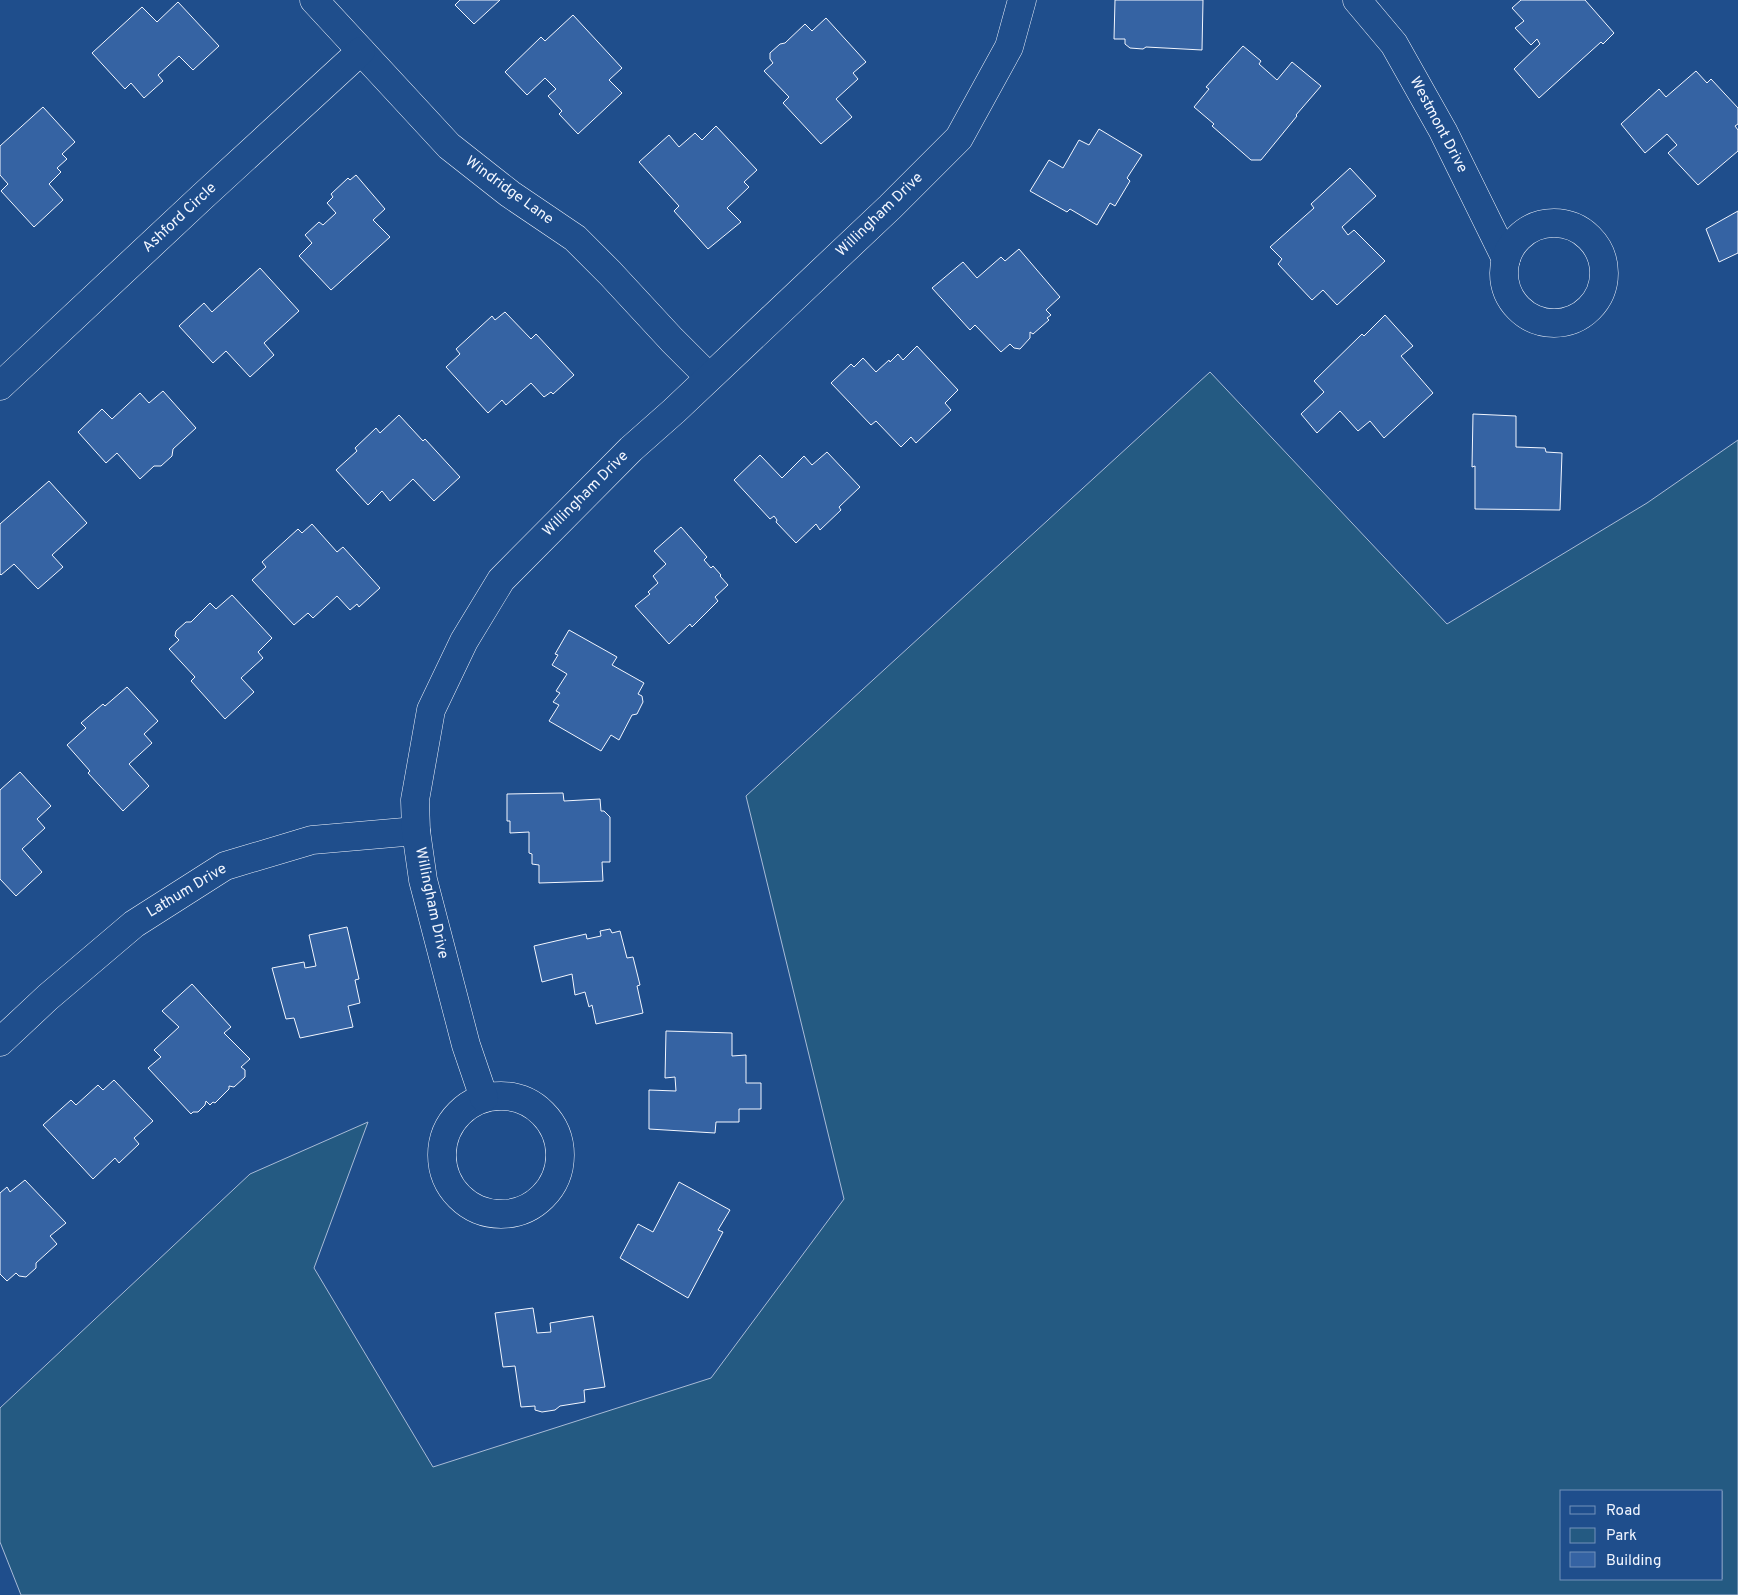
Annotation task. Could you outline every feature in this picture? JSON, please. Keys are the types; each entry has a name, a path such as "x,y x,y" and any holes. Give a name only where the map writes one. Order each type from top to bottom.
{"street":[{"name":"Windridge Lane","path":"314,0 449,146 510,194 574,238 709,377"},
{"name":"Willingham Drive","path":"484,1098 466,1045 423,880 416,831 415,800 431,710 464,642 500,580 630,448 674,411 890,207 959,138 1009,47 1022,0"},
{"name":"Westmont Drive","path":"1357,0 1394,44 1443,131 1506,259"},
{"name":"Ashford Circle","path":"0,386 202,196 361,51"},
{"name":"Lathum Drive","path":"0,1042 48,997 134,924 225,866 312,840 416,831"},
{"path":"504,1096 525,1100 542,1112 554,1128 560,1148 558,1169 550,1188 536,1203 517,1212 496,1215 476,1210 459,1198 447,1182 441,1162 443,1141 451,1122 465,1107 484,1098 504,1096"}],"green space":[{"path":"1210,372 1447,624 1647,503 1738,440 1738,1595 21,1595 0,1542 0,1408 250,1174 368,1122 314,1268 433,1467 711,1378 844,1199 746,796"}],"building":[{"path":"460,0 500,0 474,24 455,5"},
{"path":"1115,0 1203,0 1202,50 1130,48 1125,44 1125,39 1114,39"},
{"path":"1521,0 1585,0 1614,33 1603,44 1601,42 1539,98 1514,69 1540,44 1537,39 1531,45 1515,28 1524,21 1512,8"},
{"path":"178,2 219,46 193,70 179,56 158,75 163,81 144,98 131,83 125,89 92,53 142,7 157,22"},
{"path":"573,15 622,68 609,80 622,93 578,134 559,114 562,111 548,96 556,89 545,78 527,95 505,72 541,37 545,41"},
{"path":"826,18 866,62 853,73 858,79 836,99 852,117 821,144 783,103 789,97 764,71 773,63 770,59 770,53 780,44 785,43 805,24 812,31"},
{"path":"1243,46 1261,61 1259,64 1277,80 1292,62 1321,86 1261,160 1251,160 1212,126 1214,124 1194,107 1209,89 1206,87"},
{"path":"1696,71 1707,83 1711,79 1738,108 1738,124 1735,126 1738,130 1738,151 1698,185 1668,153 1677,145 1667,134 1645,153 1621,124 1659,89 1666,97"},
{"path":"43,107 75,142 62,154 67,159 57,168 61,172 49,184 63,200 34,227 1,191 8,184 0,175 0,146"},
{"path":"716,126 757,170 744,182 749,187 727,208 741,222 708,249 674,211 679,206 639,162 669,135 679,147 695,133 702,140"},
{"path":"1099,129 1142,155 1127,178 1130,181 1115,206 1110,203 1097,225 1070,209 1067,212 1030,191 1049,160 1063,168 1079,140 1089,145"},
{"path":"1350,168 1376,196 1342,227 1348,235 1354,230 1385,261 1337,305 1323,290 1312,300 1278,264 1282,259 1270,247 1314,208 1311,204"},
{"path":"356,175 385,209 373,220 390,237 331,290 299,256 312,243 305,235 319,222 323,225 336,213 327,203 333,197 331,194 348,178 350,180"},
{"path":"1738,211 1738,253 1719,262 1706,229"},
{"path":"1019,249 1060,297 1046,310 1051,315 1047,318 1049,320 1033,334 1030,332 1030,338 1020,349 1014,348 1010,344 1001,352 975,325 970,330 932,288 963,262 977,278 1001,257 1005,261"},
{"path":"260,268 299,311 264,343 274,355 250,377 226,351 213,363 179,326 204,303 212,312"},
{"path":"505,312 531,339 536,334 574,375 553,394 551,392 544,397 531,383 506,405 502,400 488,413 446,367 460,354 456,349 492,316 495,320"},
{"path":"1385,315 1413,346 1401,356 1433,393 1384,438 1370,421 1358,431 1340,411 1317,433 1301,414 1324,392 1314,381 1362,334 1364,336"},
{"path":"917,346 958,390 945,403 951,410 916,443 911,437 901,447 876,421 871,425 831,383 851,364 854,367 863,358 876,372 898,354 903,360"},
{"path":"163,391 196,428 173,449 172,456 161,466 154,466 140,479 117,453 106,463 78,432 102,409 112,419 140,393 149,403"},
{"path":"1473,414 1516,416 1516,447 1545,448 1546,452 1562,453 1560,510 1475,509 1475,466 1472,467"},
{"path":"399,415 423,441 425,439 460,477 434,501 413,479 390,501 382,491 368,505 336,470 357,451 355,448 376,428 380,433"},
{"path":"827,452 860,487 839,507 841,510 820,530 816,524 796,543 776,522 777,520 774,516 770,519 734,480 760,455 782,478 804,456 812,465"},
{"path":"49,481 87,523 52,555 63,567 38,589 14,564 0,574 0,524"},
{"path":"312,524 337,552 343,547 380,588 359,607 357,604 350,610 337,596 313,618 308,613 294,625 252,580 266,567 262,562 298,529 302,533"},
{"path":"681,527 707,557 704,560 711,568 713,566 728,585 715,597 718,601 692,627 690,624 669,644 635,606 650,594 648,592 658,583 653,576 666,564 654,551"},
{"path":"232,595 272,638 258,652 263,658 241,678 254,692 225,719 191,681 195,677 169,649 179,640 175,636 176,631 186,622 191,622 210,603 216,609"},
{"path":"569,630 617,657 612,665 644,683 638,694 642,696 643,702 637,714 632,715 619,740 611,735 601,751 549,721 559,705 553,702 560,693 556,691 567,674 552,665 558,655 555,654"},
{"path":"127,687 158,721 144,734 152,743 129,764 149,786 123,811 88,773 90,771 67,745 86,728 81,723"},
{"path":"20,772 51,806 37,819 45,828 22,849 42,872 16,896 0,879 0,790"},
{"path":"563,793 564,801 600,799 601,811 604,811 610,817 610,862 602,862 603,881 539,883 539,865 532,864 532,854 529,853 529,832 510,833 510,821 507,821 507,794"},
{"path":"347,927 359,979 355,980 360,1003 348,1006 353,1027 300,1038 294,1018 286,1019 272,968 304,962 305,968 316,966 309,935"},
{"path":"610,929 612,933 620,931 627,958 633,957 640,985 637,986 643,1013 596,1024 592,1005 589,1007 585,992 575,995 572,974 542,982 534,946 586,934 587,939 601,936 600,931"},
{"path":"192,984 231,1027 224,1033 250,1059 241,1067 245,1070 245,1077 234,1087 229,1086 229,1089 215,1103 213,1102 210,1105 206,1101 205,1105 198,1112 191,1114 148,1068 161,1057 154,1050 179,1027 162,1011"},
{"path":"666,1031 732,1033 732,1056 746,1055 746,1083 761,1083 761,1109 739,1109 739,1122 716,1122 715,1133 649,1129 649,1090 676,1091 675,1077 665,1078"},
{"path":"114,1080 153,1121 134,1138 139,1144 119,1163 115,1158 93,1179 43,1125 71,1100 76,1105 98,1085 103,1090"},
{"path":"25,1180 66,1223 50,1236 57,1244 36,1263 36,1268 26,1277 19,1276 16,1273 7,1281 0,1274 0,1193 7,1187 10,1192"},
{"path":"679,1182 730,1210 718,1230 723,1232 688,1298 620,1258 638,1224 653,1232"},
{"path":"533,1308 537,1333 551,1332 550,1323 593,1316 605,1387 584,1390 585,1402 560,1406 555,1410 542,1412 535,1410 535,1406 521,1407 515,1366 503,1367 495,1313"}]}
